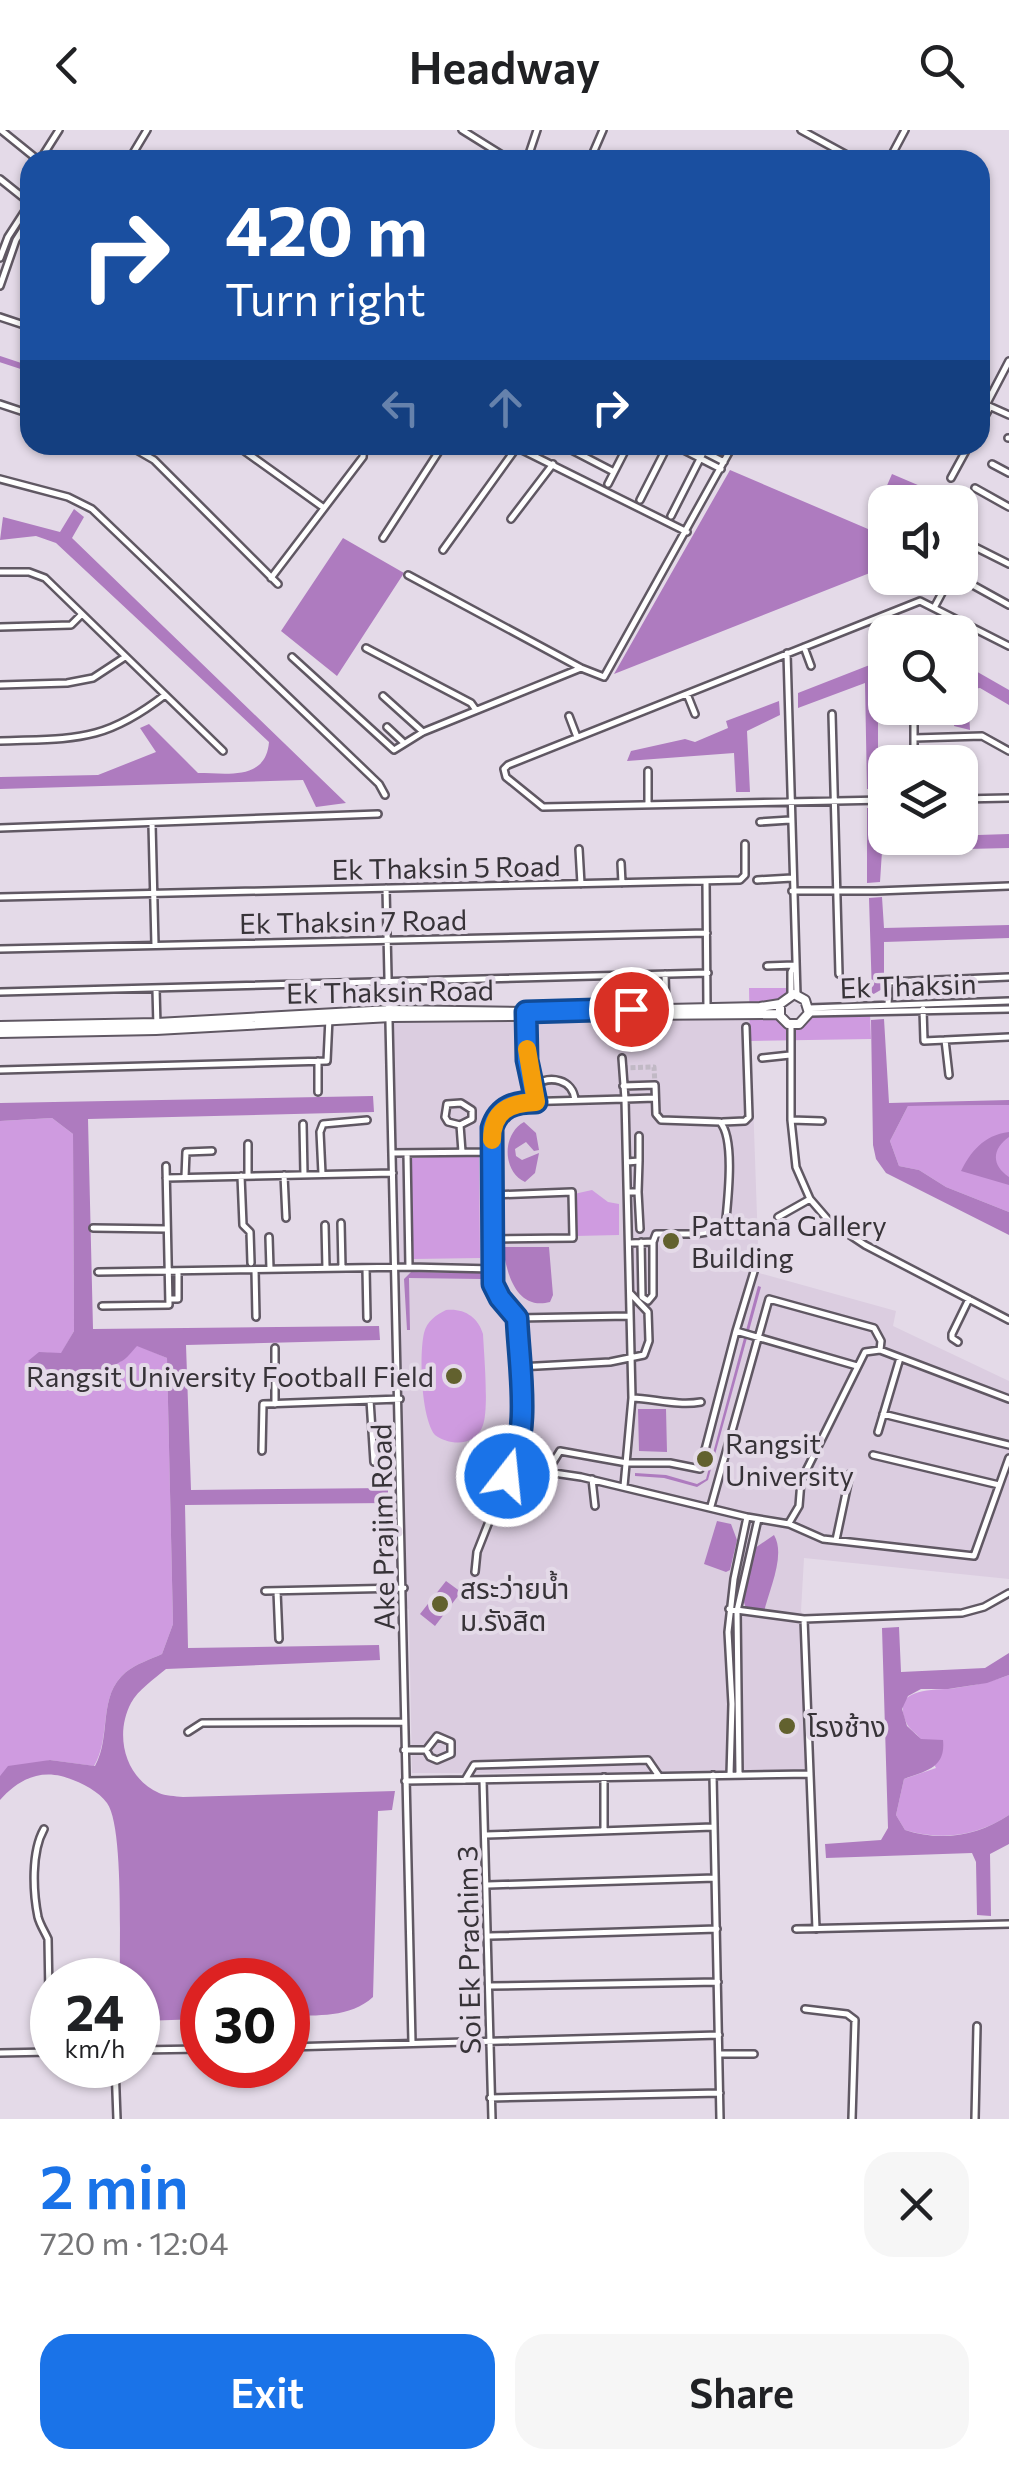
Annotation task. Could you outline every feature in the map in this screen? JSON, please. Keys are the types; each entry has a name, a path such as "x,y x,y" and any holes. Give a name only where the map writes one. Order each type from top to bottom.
{"street":[{"path":"1,130 26,150"},
{"path":"801,130 838,150"},
{"path":"465,131 494,150"},
{"path":"0,179 20,195"},
{"path":"0,286 8,237 20,218"},
{"path":"4,255 20,234"},
{"path":"990,395 1009,360"},
{"path":"145,455 278,584"},
{"path":"250,455 324,508"},
{"path":"271,578 363,455"},
{"path":"382,538 436,455"},
{"path":"443,550 508,455"},
{"path":"534,455 687,532"},
{"path":"582,455 614,472"},
{"path":"608,484 623,455"},
{"path":"640,500 665,455"},
{"path":"671,516 702,455"},
{"path":"708,455 722,465"},
{"path":"408,574 581,668 606,676 728,455"},
{"path":"951,478 964,455"},
{"path":"512,518 553,464"},
{"path":"992,464 1009,473"},
{"path":"0,479 68,497 92,509 376,780 384,795"},
{"path":"978,490 1009,507"},
{"path":"978,548 1009,564"},
{"path":"0,572 37,574 223,751"},
{"path":"978,588 1009,604"},
{"path":"935,606 941,595"},
{"path":"868,801 540,806 504,770 508,765 920,601 1009,646"},
{"path":"0,627 71,624 82,614"},
{"path":"804,647 810,666"},
{"path":"366,648 476,710"},
{"path":"787,654 794,995"},
{"path":"0,685 67,683 93,678 126,657"},
{"path":"292,657 394,750 423,732 581,668"},
{"path":"686,694 695,714"},
{"path":"0,740 83,738 134,719 165,695"},
{"path":"383,696 423,732"},
{"path":"832,714 839,974"},
{"path":"569,716 576,738"},
{"path":"914,725 914,745"},
{"path":"388,727 403,742"},
{"path":"914,738 982,736 1009,750"},
{"path":"648,771 648,805"},
{"path":"978,799 1009,798"},
{"path":"0,828 378,814"},
{"path":"760,822 790,820"},
{"path":"152,824 156,945"},
{"name":"Ek Thaksin 5 Road","path":"0,897 740,880 745,875 745,844"},
{"path":"580,849 581,884"},
{"path":"621,863 622,883"},
{"path":"757,880 792,878"},
{"path":"706,881 707,1010"},
{"path":"792,891 1009,886"},
{"name":"Ake Prajim Road","path":"386,888 412,2043"},
{"name":"Ek Thaksin 7 Road","path":"0,949 707,933"},
{"path":"766,966 794,966"},
{"path":"0,992 708,972"},
{"path":"665,974 666,1008"},
{"path":"888,1004 889,982 1009,977"},
{"path":"156,989 156,1027"},
{"path":"794,995 780,1009 791,1025 790,1120 796,1167 810,1200 829,1221 856,1240 1009,1320"},
{"path":"791,1025 805,1020 809,1011 805,1000 794,995"},
{"name":"Ek Thaksin","path":"809,1011 864,1010 888,1004 923,1008 1009,1001"},
{"name":"Ek Thaksin Road","path":"526,1015 666,1008 707,1010"},
{"path":"923,1008 924,1040 1009,1037"},
{"name":"Ek Thaksin Road","path":"0,1030 156,1027 391,1014 780,1009"},
{"path":"875,1009 1009,1009"},
{"path":"526,1015 527,1060 535,1094"},
{"path":"0,1070 329,1060 328,1016"},
{"path":"623,1086 655,1085 656,1114 665,1122 745,1122 749,1117 746,1028"},
{"path":"945,1040 949,1075"},
{"path":"762,1058 790,1055"},
{"path":"622,1058 632,1360 624,1486"},
{"path":"318,1061 318,1092"},
{"path":"535,1094 540,1082 562,1081 570,1085 575,1097"},
{"path":"475,1572 477,1552 507,1476 520,1460 521,1438 517,1318 495,1292 493,1269 495,1119 511,1104 535,1094 655,1098"},
{"path":"447,1104 467,1104 472,1110 472,1120 460,1125 445,1118 447,1104"},
{"path":"322,1174 323,1124 367,1120"},
{"path":"790,1120 822,1121"},
{"path":"641,1242 641,1295 648,1302 653,1296 656,1234 725,1229 729,1206 727,1133 720,1122"},
{"path":"303,1124 304,1175"},
{"path":"460,1125 462,1152"},
{"path":"639,1136 640,1229"},
{"path":"248,1144 243,1224 250,1232 256,1317"},
{"path":"185,1177 186,1152 212,1152"},
{"path":"392,1153 492,1152"},
{"path":"407,1153 409,1267"},
{"path":"628,1162 640,1161"},
{"path":"102,1306 168,1305 166,1166"},
{"path":"166,1178 394,1173"},
{"path":"284,1175 286,1218"},
{"path":"492,1195 572,1192 573,1238 493,1239"},
{"path":"628,1192 638,1192"},
{"path":"778,1216 810,1200"},
{"path":"341,1223 342,1268"},
{"path":"325,1225 326,1268"},
{"path":"93,1228 167,1229"},
{"path":"269,1237 270,1270"},
{"path":"630,1242 653,1242"},
{"path":"545,1471 560,1451 700,1468 756,1265"},
{"path":"98,1272 252,1267 493,1269"},
{"path":"366,1268 367,1318"},
{"path":"169,1299 178,1299 178,1272"},
{"path":"519,1368 632,1360 647,1350 648,1312 630,1293"},
{"path":"711,1506 768,1302 772,1299 874,1328 881,1341 880,1350"},
{"path":"958,1342 952,1334 969,1300"},
{"path":"517,1318 630,1316"},
{"path":"738,1332 858,1366"},
{"path":"274,1348 276,1404"},
{"path":"789,1524 800,1503 802,1480 865,1352 880,1350 1009,1399"},
{"path":"878,1432 900,1358"},
{"path":"632,1398 659,1399 669,1404 701,1402"},
{"path":"262,1451 262,1406 400,1399"},
{"path":"370,1400 374,1462"},
{"path":"883,1414 1009,1445"},
{"path":"873,1455 999,1484"},
{"path":"520,1460 545,1471 789,1524 823,1538 974,1556 1009,1458"},
{"path":"836,1540 850,1474"},
{"path":"592,1479 595,1506"},
{"path":"730,1775 733,1610 747,1517"},
{"path":"739,1774 733,1610 758,1519"},
{"path":"265,1590 404,1588"},
{"path":"278,1590 279,1639"},
{"path":"733,1610 804,1619 962,1613 984,1607 1009,1593"},
{"path":"804,1619 816,1928"},
{"path":"188,1732 202,1723 404,1722"},
{"path":"437,1736 451,1742 451,1754 436,1760 426,1750 437,1736"},
{"path":"404,1750 426,1750"},
{"path":"465,1780 474,1766 648,1760 660,1776"},
{"path":"405,1780 810,1774"},
{"path":"713,1776 720,2119"},
{"path":"604,1777 604,1831"},
{"name":"Soi Ek Prachim 3","path":"483,1780 492,2119"},
{"path":"486,1835 714,1827"},
{"path":"44,1830 36,1847 38,1917 48,1939 49,1958"},
{"path":"488,1885 715,1878"},
{"path":"796,1929 1009,1924"},
{"path":"488,1936 716,1929"},
{"path":"490,1986 718,1982"},
{"path":"805,2009 847,2014 855,2020 852,2119"},
{"path":"975,2119 977,2026"},
{"path":"310,2045 719,2035"},
{"path":"0,2053 30,2052"},
{"path":"720,2054 754,2054"},
{"path":"116,2088 117,2119"},
{"path":"490,2098 720,2092"}],"shaded area":[{"path":"730,470 868,529 868,574 614,674"},
{"path":"892,474 918,485 887,485"},
{"path":"74,509 84,517 72,538 346,803 316,807 303,780 0,789 0,777 98,775 156,752 140,728 149,724 198,773 243,772 253,769 266,755 269,742 56,543 36,536 0,540 3,517 60,532"},
{"path":"343,538 404,573 337,676 281,631"},
{"path":"868,666 868,725 878,725 878,745 868,745 868,789 865,683 798,708 798,693"},
{"path":"978,672 1009,690 1009,705 980,688"},
{"path":"779,701 780,715 747,731 750,792 736,792 734,753 627,761 631,751 685,739 695,742 728,728 726,721"},
{"path":"868,808 868,855 882,855 880,882 867,883"},
{"path":"1009,834 1009,848 978,849 978,835"},
{"path":"882,897 884,928 1009,925 1009,938 884,942 884,988 872,995 869,898"},
{"path":"749,988 794,988 779,1016 798,1030 815,1015 870,1013 871,1039 750,1041"},
{"name":"Rangsit University","path":"491,1012 750,1015 759,1273 896,1311 893,1326 1009,1381 1009,1579 804,1558 801,1611 808,1628 813,1774 412,1773 409,1610 405,1606 404,1588 393,1023"},
{"path":"884,1019 889,1103 1009,1100 1009,1105 908,1106 890,1141 899,1166 919,1170 946,1187 1009,1212 1009,1235 886,1173 876,1159 871,1020"},
{"path":"373,1096 374,1112 88,1119 93,1329 379,1326 380,1340 186,1345 191,1490 388,1488 388,1503 185,1505 188,1648 379,1645 380,1660 166,1669 134,1698 123,1728 131,1766 147,1786 164,1795 395,1791 392,1810 378,1811 373,1997 354,2009 310,2015 310,1958 180,1958 180,2020 160,2020 160,1958 120,1958 116,1836 107,1803 86,1786 52,1775 27,1779 0,1800 0,1776 8,1766 50,1760 95,1766 108,1704 117,1682 130,1669 162,1654 173,1624 167,1358 137,1346 110,1367 74,1373 28,1361 39,1352 61,1353 74,1331 73,1134 52,1118 0,1121 0,1103"},
{"path":"1009,1105 1009,1212 946,1187 919,1170 899,1166 890,1141 908,1106"},
{"path":"52,1118 73,1134 74,1331 61,1354 39,1352 120,1362 137,1345 167,1358 173,1624 162,1654 130,1669 117,1682 94,1766 50,1760 0,1776 0,1121"},
{"path":"524,1122 536,1133 539,1150 534,1151 526,1142 515,1149 522,1160 539,1153 535,1173 525,1182 512,1170 508,1152 512,1135"},
{"path":"1009,1132 996,1157 1009,1177 1009,1185 961,1171 979,1146"},
{"path":"479,1155 480,1258 413,1259 411,1158"},
{"path":"592,1190 608,1202 619,1204 619,1235 575,1236 574,1194"},
{"path":"503,1247 549,1247 553,1295 550,1302 529,1301 521,1295 510,1278"},
{"path":"411,1272 482,1273 489,1285 481,1279 409,1278 407,1330 404,1279"},
{"path":"758,1286 761,1287 708,1480 697,1487 664,1478 635,1476 666,1475 697,1484 706,1479"},
{"name":"Rangsit University Football Field","path":"446,1310 469,1315 483,1334 485,1417 480,1432 469,1441 448,1441 435,1435 424,1401 424,1333 432,1319"},
{"path":"638,1409 666,1409 667,1452 639,1451"},
{"path":"717,1521 731,1524 737,1540 730,1570 726,1572 704,1564"},
{"path":"774,1535 777,1562 764,1612 746,1608 743,1600 755,1548"},
{"name":"สระว่ายน้ำ ม.รังสิต","path":"446,1581 461,1592 435,1626 420,1614"},
{"path":"899,1627 901,1672 985,1668 1009,1653 1009,1675 987,1683 921,1689 908,1696 902,1709 907,1726 921,1739 943,1740 938,1763 904,1779 896,1815 905,1830 932,1836 959,1835 985,1828 1009,1815 1009,1844 990,1854 991,1916 977,1915 976,1862 972,1853 826,1858 825,1844 881,1840 888,1828 882,1628"},
{"path":"1009,1675 1009,1815 985,1828 946,1836 905,1830 896,1815 904,1779 936,1768 923,1743 907,1725 904,1702 917,1693 970,1686"}],"waterway":[{"path":"0,359 20,366"}],"tunnel":[{"path":"623,1068 654,1067 655,1085"}],"slow traffic":[{"path":"492,1140 495,1119 504,1109 518,1102 536,1102 527,1049"}],"place":[{"name":"Pattana Gallery Building","path":"671,1241"},
{"name":"Rangsit University Football Field","path":"454,1376"},
{"name":"Rangsit University","path":"705,1459"},
{"name":"สระว่ายน้ำ ม.รังสิต","path":"440,1604"},
{"name":"โรงช้าง","path":"787,1726"}],"route":[{"path":"507,1476 518,1459 521,1438 517,1318 493,1284 492,1128 495,1119 511,1104 536,1102 527,1060 526,1012 631,1009"}]}
